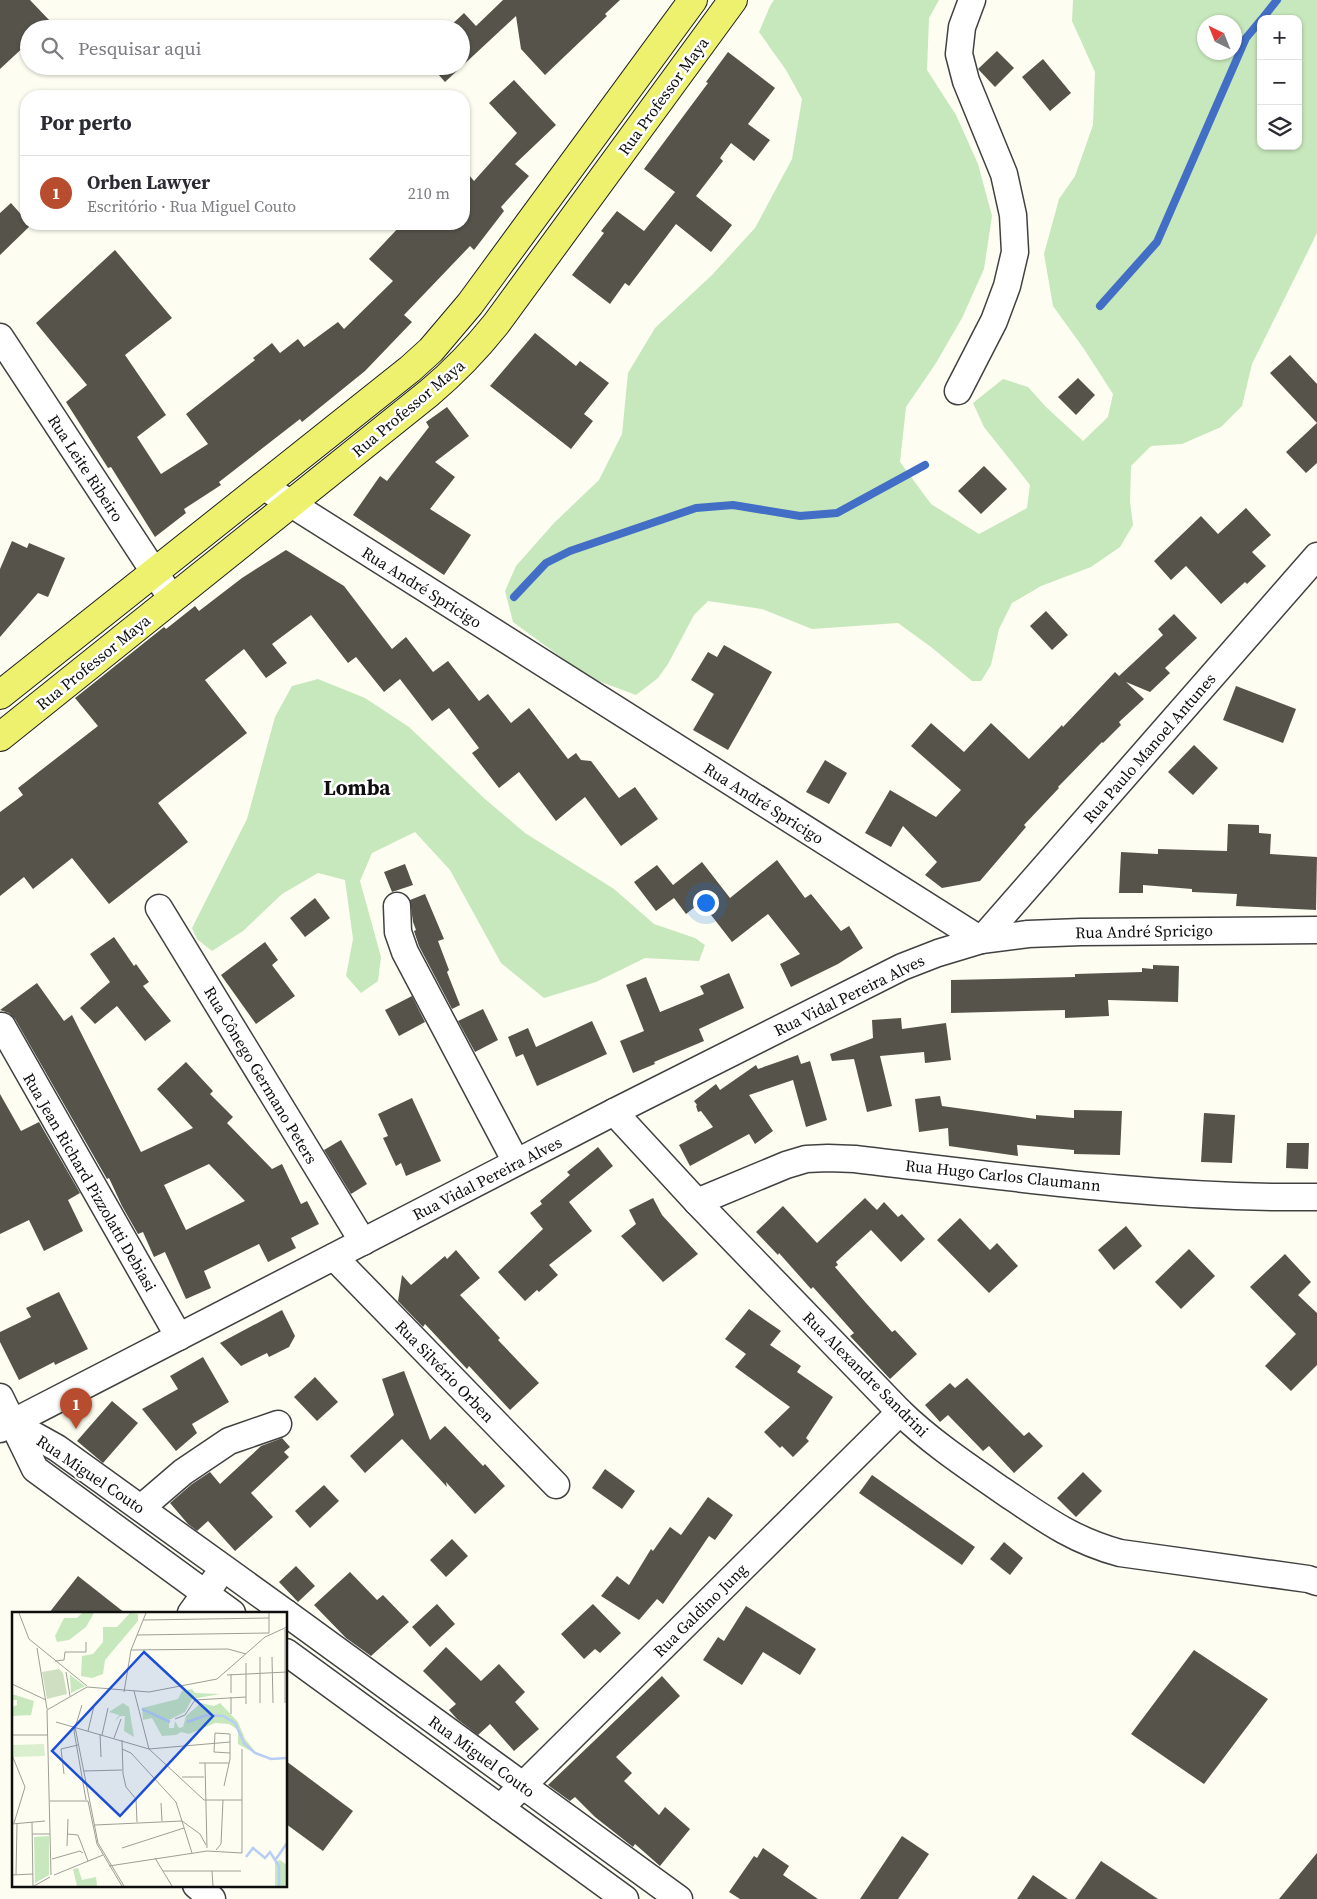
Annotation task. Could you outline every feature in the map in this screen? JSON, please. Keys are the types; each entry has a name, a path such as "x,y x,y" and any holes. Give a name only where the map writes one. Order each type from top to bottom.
{"main road":[{"name":"Rua Professor Maya","path":"0,695 410,369 431,350 470,304 693,0"},
{"name":"Rua Professor Maya","path":"0,737 429,394 477,348 733,0"},
{"path":"599,128 625,148"},
{"path":"470,304 496,324"},
{"path":"29,672 50,696"}],"street":[{"path":"958,391 994,320 1007,286 1015,252 1014,215 1004,174 966,80 959,54 962,27 972,0"},
{"name":"Rua Leite Ribeiro","path":"0,337 172,599"},
{"name":"Rua André Spricigo","path":"263,486 981,940 1028,934 1081,932 1317,930"},
{"name":"Rua Paulo Manoel Antunes","path":"981,940 1317,556"},
{"path":"396,906 398,932 405,952 516,1162"},
{"name":"Rua Cônego Germano Peters","path":"160,908 363,1242"},
{"name":"Rua Vidal Pereira Alves","path":"6,1426 516,1162 902,968 938,953 981,940"},
{"name":"Rua Jean Richard Pizzolatti Debiasi","path":"2,1026 179,1337"},
{"name":"Rua Alexandre Sandrini","path":"614,1112 697,1202 920,1432 1065,1532 1082,1541 1120,1554 1308,1579 1317,1582"},
{"name":"Rua Hugo Carlos Claumann","path":"697,1202 786,1165 806,1160 828,1158 1096,1186 1192,1193 1317,1197"},
{"name":"Rua Silvério Orben","path":"334,1257 556,1485"},
{"path":"0,1396 6,1426"},
{"name":"Rua Galdino Jung","path":"500,1808 900,1412"},
{"path":"141,1508 183,1472 229,1441 278,1424"},
{"name":"Rua Miguel Couto","path":"6,1426 57,1448 285,1612"},
{"name":"Rua Miguel Couto","path":"6,1426 35,1469 198,1603 229,1612"},
{"path":"198,1603 224,1567"},
{"name":"Rua Miguel Couto","path":"288,1614 679,1899"},
{"name":"Rua Miguel Couto","path":"288,1653 625,1899"},
{"path":"197,1886 212,1899"}],"green space":[{"path":"774,0 939,0 929,18 927,70 956,115 978,164 992,216 984,269 962,318 936,363 906,407 900,462 931,504 979,534 1027,508 1030,485 984,427 973,403 1003,379 1028,387 1046,407 1083,441 1108,417 1113,394 1053,306 1044,254 1059,199 1075,176 1093,125 1095,72 1072,21 1073,0 1317,0 1317,233 1252,364 1242,406 1221,427 1182,444 1151,446 1131,466 1130,502 1133,525 1120,547 1091,567 1041,586 1012,603 999,629 991,665 981,681 972,681 898,623 812,629 762,609 708,601 694,615 668,664 658,678 636,695 588,677 513,622 505,591 516,566 554,523 599,480 622,434 628,373 655,328 712,275 755,228 792,159 802,99 786,70 759,32"},
{"path":"318,679 365,698 409,727 485,799 525,833 614,889 654,924 695,938 705,945 699,961 645,958 596,982 544,998 501,963 450,870 415,832 372,853 360,881 381,957 378,981 361,993 346,976 353,939 345,880 318,873 282,894 243,931 212,951 197,939 192,928 247,819 275,717 292,686"}],"building":[{"path":"0,0 30,0 49,20 20,20 20,50 0,69"},
{"path":"503,0 620,0 605,14 607,16 545,75 521,49 516,16 470,59 470,20 457,20 464,13 476,26"},
{"path":"997,51 1014,68 995,87 978,69"},
{"path":"728,52 775,88 748,124 770,140 754,161 731,143 720,158 723,161 696,196 732,225 711,252 676,224 629,286 625,283 610,304 572,275 604,233 601,231 617,211 644,231 675,192 644,169 708,83 706,82"},
{"path":"1043,59 1071,93 1050,111 1022,77"},
{"path":"439,75 453,75 445,82"},
{"path":"514,80 556,125 515,164 529,176 501,207 504,211 474,250 470,246 404,315 412,322 365,371 302,422 300,419 219,482 221,485 184,509 186,513 155,537 111,467 108,468 66,402 87,385 36,323 115,250 172,318 125,355 166,415 137,437 161,474 208,444 186,414 255,360 253,358 272,343 280,353 298,339 304,347 338,322 344,329 393,281 369,259 396,230 470,230 470,176 474,181 517,133 489,103"},
{"path":"11,203 20,213 20,230 26,230 0,255 0,213"},
{"path":"535,333 576,366 580,361 609,383 584,414 593,421 571,449 490,386"},
{"path":"1290,355 1317,384 1317,423 1270,373"},
{"path":"1078,378 1095,395 1076,415 1058,397"},
{"path":"447,407 469,436 435,462 455,477 430,509 471,535 444,575 353,515 380,476 387,481 429,427 426,422"},
{"path":"1317,423 1317,463 1306,473 1286,452"},
{"path":"984,466 1007,489 981,514 958,491"},
{"path":"1246,508 1271,535 1252,552 1266,566 1221,604 1186,566 1171,580 1154,561 1201,516 1218,534"},
{"path":"12,541 27,548 29,543 65,558 48,597 38,593 0,637 0,569"},
{"path":"286,550 344,586 392,649 406,637 433,672 448,661 479,701 488,694 511,723 529,708 568,759 576,753 581,760 591,761 619,798 635,787 658,819 621,846 585,797 556,821 519,772 499,788 472,753 479,748 449,708 432,721 400,679 384,692 356,657 348,663 311,615 272,644 287,663 266,678 244,649 205,680 247,733 158,803 188,842 109,904 72,858 33,889 24,877 0,896 0,812 23,795 18,788 98,726 75,698 164,627 166,629 195,606 199,611 242,578"},
{"path":"1046,611 1068,635 1052,650 1030,626"},
{"path":"1174,614 1197,638 1165,668 1170,673 1150,692 1126,682 1144,699 1119,722 1121,725 1058,787 1024,825 1026,827 980,881 942,888 925,875 937,862 903,826 891,847 865,833 890,790 936,817 961,790 911,746 931,723 964,752 991,723 1029,759 1062,725 1063,727 1115,672 1119,676 1163,635 1158,629"},
{"path":"724,645 772,672 728,750 693,730 714,694 691,680 708,652 717,657"},
{"path":"1236,686 1296,709 1283,743 1223,720"},
{"path":"1194,745 1218,768 1193,795 1168,772"},
{"path":"825,760 847,773 829,804 806,792"},
{"path":"1228,824 1259,825 1259,833 1271,834 1270,854 1317,857 1316,910 1236,906 1237,894 1192,892 1192,889 1143,885 1143,893 1119,893 1121,852 1158,854 1158,849 1227,851"},
{"path":"777,860 805,898 811,894 841,931 849,926 863,948 838,964 791,987 780,964 800,954 768,914 732,942 701,902 686,914 674,898 656,911 634,882 657,865 673,885 702,862 730,898"},
{"path":"405,864 413,885 392,892 384,872"},
{"path":"425,894 444,939 438,941 449,970 447,972 460,1005 452,1009 419,946 414,931 416,930 410,900"},
{"path":"315,898 330,918 305,937 290,918"},
{"path":"114,937 134,966 136,964 149,982 143,986 171,1021 145,1041 117,1006 95,1024 80,1008 110,982 90,954"},
{"path":"265,942 278,960 272,965 295,996 256,1024 221,975"},
{"path":"1153,965 1179,966 1178,1002 1108,1000 1109,1016 1065,1018 1065,1010 951,1013 951,980 1075,977 1075,974 1142,972 1142,968 1153,969"},
{"path":"729,973 744,1008 699,1029 704,1041 633,1073 620,1041 644,1031 626,985 646,977 660,1012 704,994 700,986"},
{"path":"37,983 64,1021 72,1015 141,1152 193,1128 157,1089 186,1062 213,1091 210,1094 233,1117 227,1123 272,1169 282,1164 301,1204 307,1201 319,1224 291,1238 296,1248 268,1262 259,1244 204,1271 211,1288 186,1299 165,1252 154,1257 143,1232 138,1234 109,1178 107,1179 15,1019 9,1013 0,1010","holes":["209,1164 245,1201 186,1230 164,1185"]},
{"path":"412,996 425,1022 399,1036 385,1010"},
{"path":"483,1009 498,1040 475,1052 458,1021"},
{"path":"901,1018 902,1029 946,1023 951,1060 925,1063 924,1052 880,1056 892,1106 867,1112 854,1059 832,1061 830,1054 873,1038 872,1020"},
{"path":"592,1021 607,1054 537,1086 523,1054 516,1057 508,1037 528,1028 536,1047"},
{"path":"798,1055 801,1064 810,1061 827,1120 806,1127 793,1080 749,1095 773,1131 755,1144 749,1134 690,1166 679,1145 713,1127 701,1111 698,1112 694,1101 716,1084 720,1090 756,1065 758,1069"},
{"path":"0,1094 21,1131 39,1122 80,1193 68,1200 83,1231 44,1251 29,1220 0,1234"},
{"path":"940,1096 942,1106 1036,1119 1036,1115 1074,1118 1074,1110 1122,1111 1120,1155 1074,1154 1074,1150 1017,1145 1018,1156 949,1146 948,1128 919,1132 915,1099"},
{"path":"412,1098 441,1161 406,1176 401,1163 396,1166 383,1138 388,1136 378,1114"},
{"path":"1204,1113 1235,1115 1232,1163 1201,1162"},
{"path":"341,1140 367,1184 351,1194 324,1150"},
{"path":"1287,1143 1309,1143 1308,1169 1286,1168"},
{"path":"598,1147 613,1166 569,1202 592,1231 549,1265 558,1275 539,1292 537,1290 525,1301 498,1272 543,1229 530,1213 542,1204 540,1201 570,1175 567,1172"},
{"path":"653,1198 662,1215 698,1254 663,1282 621,1236 636,1224 629,1210"},
{"path":"865,1198 877,1210 884,1202 898,1217 902,1214 925,1239 901,1262 871,1230 836,1262 838,1265 835,1267 866,1303 892,1332 895,1330 917,1354 890,1379 850,1336 854,1333 813,1287 811,1289 779,1253 778,1255 756,1232 783,1206 817,1243"},
{"path":"960,1218 990,1250 997,1243 1018,1266 989,1293 937,1240"},
{"path":"1126,1226 1142,1246 1114,1270 1098,1250"},
{"path":"1189,1249 1215,1276 1181,1309 1155,1282"},
{"path":"456,1250 480,1278 460,1295 500,1338 498,1340 539,1383 510,1410 469,1366 467,1369 425,1324 423,1327 398,1301 402,1275 411,1285 445,1256 447,1259"},
{"path":"1285,1254 1311,1282 1298,1295 1317,1313 1317,1365 1291,1391 1265,1366 1296,1334 1250,1287"},
{"path":"59,1292 88,1349 55,1365 54,1362 19,1380 0,1342 0,1332 31,1317 26,1308"},
{"path":"749,1309 781,1331 770,1345 801,1366 797,1372 833,1397 806,1438 809,1441 793,1457 782,1446 780,1448 764,1432 790,1407 735,1367 746,1354 725,1339"},
{"path":"282,1310 295,1336 289,1347 269,1357 267,1353 241,1366 220,1343"},
{"path":"203,1357 229,1402 192,1424 197,1433 176,1451 142,1409 178,1389 170,1376"},
{"path":"404,1371 430,1440 445,1426 505,1486 475,1514 446,1482 447,1487 402,1439 365,1473 350,1456 394,1415 382,1379"},
{"path":"315,1377 338,1402 317,1421 294,1397"},
{"path":"967,1378 1024,1436 1029,1432 1043,1446 1014,1473 989,1446 983,1451 948,1415 940,1422 925,1405 950,1383 955,1388"},
{"path":"112,1401 138,1423 103,1463 77,1441"},
{"path":"282,1438 290,1447 284,1452 289,1457 251,1493 273,1517 235,1551 208,1521 197,1531 188,1524 170,1503 192,1484 210,1472 220,1484 261,1446"},
{"path":"605,1469 635,1491 622,1509 592,1488"},
{"path":"1083,1472 1102,1491 1076,1517 1057,1498"},
{"path":"872,1475 975,1547 962,1565 859,1493"},
{"path":"324,1485 339,1501 310,1528 295,1511"},
{"path":"708,1497 733,1515 715,1540 709,1536 663,1604 657,1599 639,1620 601,1596 617,1576 629,1585 651,1549 653,1551 670,1527 681,1535"},
{"path":"452,1539 468,1556 446,1577 430,1560"},
{"path":"1004,1542 1023,1558 1010,1575 990,1559"},
{"path":"296,1566 315,1586 298,1602 279,1582"},
{"path":"350,1572 377,1600 383,1595 409,1622 371,1656 346,1638 314,1605"},
{"path":"78,1576 124,1612 50,1612"},
{"path":"437,1604 455,1624 430,1647 412,1627"},
{"path":"593,1604 621,1633 600,1653 595,1649 584,1659 561,1634"},
{"path":"746,1606 816,1649 800,1675 763,1652 742,1685 703,1660 718,1637 724,1641"},
{"path":"446,1647 481,1681 499,1664 525,1692 515,1702 539,1729 514,1751 490,1724 478,1735 457,1719 449,1710 456,1704 423,1671"},
{"path":"1194,1650 1268,1699 1204,1784 1131,1734"},
{"path":"662,1676 680,1696 616,1757 632,1773 624,1781 659,1815 665,1807 690,1829 660,1866 635,1844 633,1847 595,1817 575,1797 570,1801 548,1785"},
{"path":"288,1762 353,1811 323,1851 288,1825"},
{"path":"902,1836 929,1854 898,1899 860,1899"},
{"path":"763,1848 789,1866 783,1875 818,1899 740,1899 729,1892 754,1856 757,1858"},
{"path":"1317,1853 1317,1899 1279,1899"},
{"path":"1101,1861 1158,1899 1075,1899"},
{"path":"1033,1875 1068,1899 1017,1899"}],"waterway":[{"path":"1265,15 1277,0"},
{"path":"1100,306 1157,242 1246,38 1257,25"},
{"path":"514,597 546,563 570,551 696,508 733,505 800,516 837,513 925,465"}],"place":[{"name":"Orben Lawyer","path":"76,1429"}],"district":[{"name":"Lomba","path":"357,787"}]}
